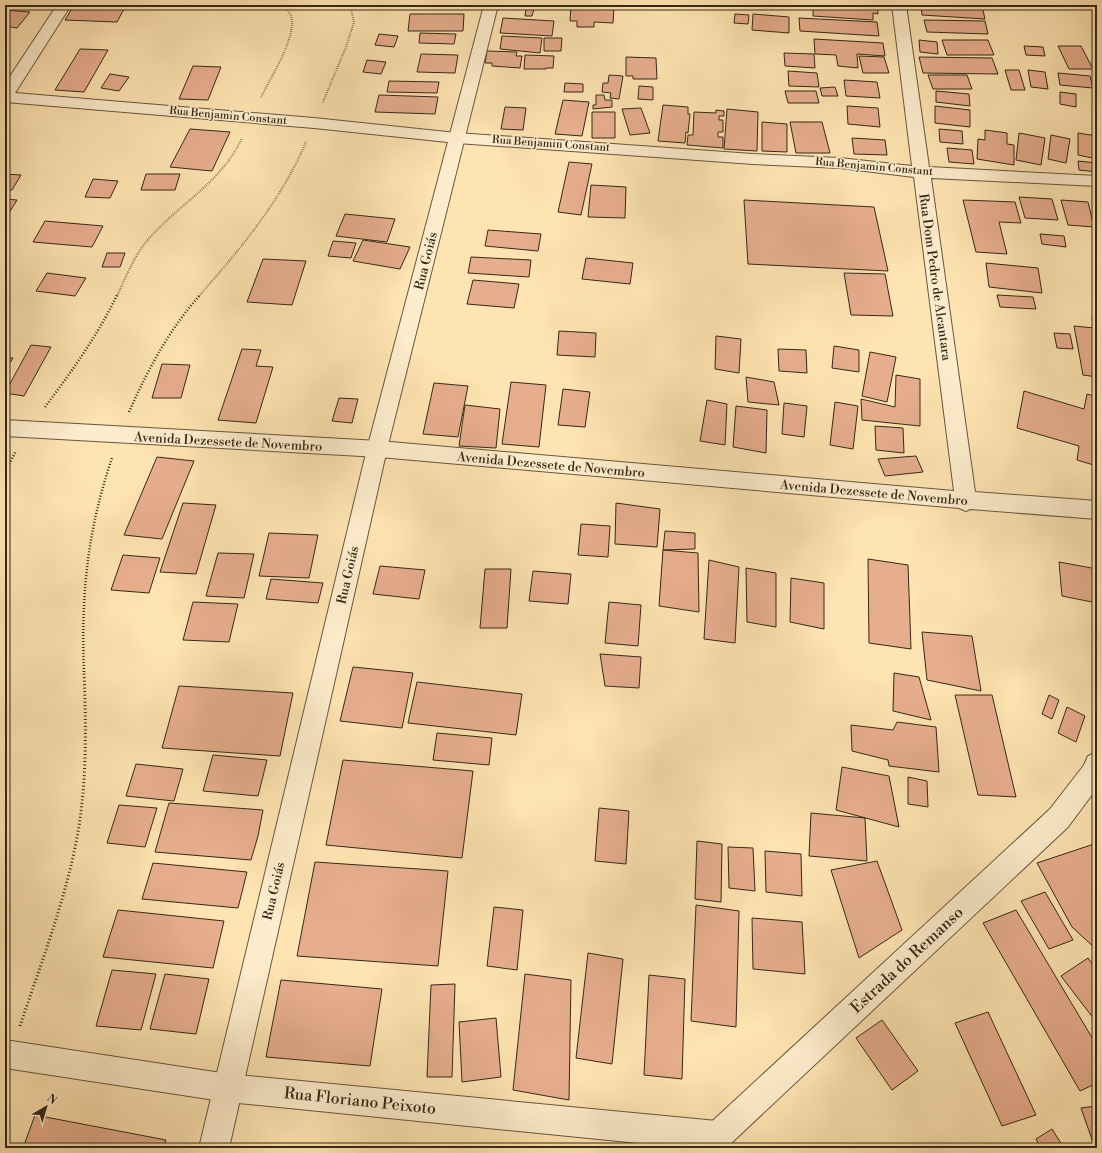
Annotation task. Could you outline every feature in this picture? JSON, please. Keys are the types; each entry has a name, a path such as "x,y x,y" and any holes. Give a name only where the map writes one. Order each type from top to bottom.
{"street":[{"path":"5,97 11,75 64,5"},
{"name":"Rua Goiás","path":"214,1148 377,449 491,5"},
{"name":"Rua Dom Pedro de Alcantara","path":"899,5 966,502"},
{"name":"Rua Benjamin Constant","path":"5,97 314,123 457,138 753,159 840,163 921,172 1097,181"},
{"name":"Avenida Dezessete de Novembro","path":"5,428 119,437 377,449 966,502 1097,510"},
{"name":"Estrada do Remanso","path":"712,1142 1059,818 1094,771 1097,764"},
{"name":"Rua Floriano Peixoto","path":"8,1055 228,1088 712,1142"}],"path":[{"path":"5,472 29,430 84,354 108,314 136,255 155,231 219,174 237,149 284,50 292,24 291,15 283,5"},
{"path":"8,1055 61,905 76,841 82,798 86,741 83,608 86,569 90,531 104,480 119,437 149,366 178,320 256,230 284,189 300,160 346,47 354,22 350,5"}],"building":[{"path":"5,5 30,5 28,8 5,7"},
{"path":"74,5 126,5 117,22 65,20"},
{"path":"571,5 614,6 613,23 594,22 594,27 577,27 577,21 570,21"},
{"path":"813,5 859,8 859,5 877,5 878,14 873,13 873,20 813,16"},
{"path":"921,5 982,6 985,19 922,15"},
{"path":"526,9 534,9 532,16 525,16"},
{"path":"5,10 30,12 17,28 5,26"},
{"path":"410,14 464,14 463,31 408,31"},
{"path":"735,14 749,15 748,24 734,23"},
{"path":"753,14 789,17 789,33 752,30"},
{"path":"503,18 554,21 552,36 500,33"},
{"path":"799,18 877,22 879,36 800,31"},
{"path":"924,20 985,21 988,34 927,32"},
{"path":"420,33 456,34 454,44 419,43"},
{"path":"379,34 398,36 394,47 375,45"},
{"path":"502,36 542,38 540,53 500,49"},
{"path":"544,38 562,38 561,51 544,51"},
{"path":"814,39 883,43 885,56 857,54 858,68 838,66 836,55 815,54"},
{"path":"919,40 937,42 938,54 920,52"},
{"path":"942,40 988,40 994,55 947,55"},
{"path":"1024,46 1043,47 1045,56 1026,55"},
{"path":"1058,46 1081,46 1093,69 1069,69"},
{"path":"80,49 108,50 84,92 55,90"},
{"path":"487,51 517,52 516,56 522,56 520,68 492,66 492,63 485,63"},
{"path":"784,53 814,54 815,68 785,66"},
{"path":"421,54 458,55 455,73 417,72"},
{"path":"525,55 554,56 553,68 524,69"},
{"path":"859,56 884,57 889,73 863,73"},
{"path":"626,57 656,58 657,79 633,79 633,76 626,76"},
{"path":"919,57 992,58 998,74 923,73"},
{"path":"367,60 386,62 381,74 363,72"},
{"path":"193,66 221,67 208,100 179,99"},
{"path":"1005,70 1019,70 1025,90 1011,90"},
{"path":"1028,70 1045,72 1048,89 1031,87"},
{"path":"788,71 817,73 819,87 789,86"},
{"path":"1058,73 1090,76 1093,88 1060,85"},
{"path":"110,74 129,77 119,91 101,88"},
{"path":"609,75 623,76 619,99 610,98 611,93 602,92 603,83 608,83"},
{"path":"928,75 967,75 972,89 933,89"},
{"path":"844,80 877,82 880,98 846,96"},
{"path":"389,81 439,82 437,93 387,92"},
{"path":"565,83 583,84 583,92 564,92"},
{"path":"639,86 653,87 653,100 638,99"},
{"path":"835,87 838,96 822,96 820,88"},
{"path":"785,91 816,91 819,103 788,103"},
{"path":"936,91 969,94 970,106 936,102"},
{"path":"1060,92 1076,94 1076,107 1060,104"},
{"path":"379,95 438,97 435,114 375,112"},
{"path":"596,95 604,95 605,100 612,100 612,107 593,109 593,105 596,105"},
{"path":"563,100 589,102 582,136 555,134"},
{"path":"663,105 688,107 688,114 690,114 688,133 686,132 685,143 658,141"},
{"path":"847,106 878,108 880,127 848,124"},
{"path":"935,106 970,110 970,127 935,123"},
{"path":"505,107 526,108 523,130 501,129"},
{"path":"641,108 650,133 630,135 622,109"},
{"path":"727,109 758,112 757,151 724,149"},
{"path":"716,110 724,111 724,116 719,116 719,120 723,120 723,132 718,132 718,137 723,137 723,148 687,145 688,135 693,135 694,112 716,113"},
{"path":"592,112 615,112 615,138 592,138"},
{"path":"762,122 787,124 787,152 762,151"},
{"path":"790,122 822,122 830,153 796,153"},
{"path":"190,129 230,132 212,171 170,167"},
{"path":"939,129 962,131 963,144 940,142"},
{"path":"985,130 1007,133 1007,144 1014,145 1014,165 977,159 978,139 985,140"},
{"path":"1019,133 1045,138 1041,165 1016,160"},
{"path":"1078,133 1097,136 1097,159 1078,155"},
{"path":"1051,135 1070,139 1066,163 1048,159"},
{"path":"852,138 885,140 887,155 854,154"},
{"path":"947,148 972,150 974,164 949,162"},
{"path":"1078,161 1097,163 1097,172 1079,170"},
{"path":"569,162 592,164 581,215 558,212"},
{"path":"5,174 21,175 12,190 5,190"},
{"path":"146,174 180,174 175,190 141,190"},
{"path":"93,179 118,181 110,198 85,197"},
{"path":"591,185 626,187 625,218 588,217"},
{"path":"1019,197 1052,199 1058,220 1025,218"},
{"path":"5,199 17,200 7,216 5,215"},
{"path":"744,200 874,207 888,271 748,264"},
{"path":"963,200 1015,202 1021,223 999,222 1007,254 976,252"},
{"path":"1061,200 1088,202 1094,227 1068,225"},
{"path":"345,214 395,219 387,242 336,236"},
{"path":"45,221 103,226 92,247 33,242"},
{"path":"488,230 541,234 538,251 485,246"},
{"path":"1040,234 1064,236 1066,247 1042,244"},
{"path":"363,240 410,247 400,269 353,261"},
{"path":"333,241 356,243 351,258 328,256"},
{"path":"107,253 125,253 120,267 102,267"},
{"path":"471,257 531,260 529,277 468,273"},
{"path":"586,258 633,263 630,284 582,279"},
{"path":"263,259 306,261 292,305 247,302"},
{"path":"986,263 1038,268 1042,293 989,287"},
{"path":"47,273 86,278 75,296 36,291"},
{"path":"844,273 885,274 893,316 851,315"},
{"path":"473,280 519,284 514,308 467,304"},
{"path":"997,295 1033,297 1036,309 1000,307"},
{"path":"1092,318 1097,318 1097,377 1083,375 1074,326 1094,328"},
{"path":"559,331 596,333 595,357 557,355"},
{"path":"1054,333 1070,334 1073,349 1057,348"},
{"path":"716,336 741,339 739,373 715,369"},
{"path":"31,345 51,347 24,396 5,393"},
{"path":"834,346 859,350 859,372 832,368"},
{"path":"242,349 261,350 256,366 273,367 256,423 218,420"},
{"path":"778,349 806,350 807,373 779,371"},
{"path":"870,352 896,357 887,402 862,396"},
{"path":"5,357 13,358 5,371"},
{"path":"162,364 190,365 181,398 152,398"},
{"path":"896,375 920,379 920,426 862,420 861,399 895,407"},
{"path":"746,377 774,382 779,405 748,402"},
{"path":"511,382 546,385 539,447 502,444"},
{"path":"434,383 468,386 458,437 423,434"},
{"path":"563,389 590,392 585,427 558,425"},
{"path":"1024,391 1084,409 1087,394 1097,397 1097,466 1077,460 1079,446 1017,428"},
{"path":"339,398 358,399 352,423 332,421"},
{"path":"707,400 727,404 725,445 700,441"},
{"path":"835,402 858,406 853,449 830,445"},
{"path":"784,403 807,406 804,437 782,434"},
{"path":"465,405 500,409 496,448 459,446"},
{"path":"736,406 767,410 766,453 733,447"},
{"path":"875,426 903,428 904,453 876,450"},
{"path":"916,456 923,472 885,476 878,459"},
{"path":"157,457 194,461 162,539 124,535"},
{"path":"183,503 216,505 196,574 160,572"},
{"path":"616,503 660,509 657,547 615,544"},
{"path":"581,524 610,526 608,557 578,555"},
{"path":"665,531 695,533 695,549 663,550"},
{"path":"269,533 318,535 309,578 259,576"},
{"path":"663,550 698,553 699,612 659,606"},
{"path":"218,553 254,554 244,598 206,596"},
{"path":"123,555 160,558 149,593 111,590"},
{"path":"868,559 908,565 911,649 869,643"},
{"path":"709,560 739,567 735,643 704,639"},
{"path":"1059,562 1097,569 1097,603 1062,596"},
{"path":"380,566 425,570 419,599 373,594"},
{"path":"746,568 776,573 776,627 747,622"},
{"path":"485,569 511,569 507,628 480,628"},
{"path":"533,571 571,574 568,604 529,601"},
{"path":"791,578 824,583 824,629 790,622"},
{"path":"271,579 323,583 318,603 266,599"},
{"path":"193,602 238,604 229,642 183,640"},
{"path":"609,602 641,605 638,646 605,643"},
{"path":"922,632 972,636 981,691 927,680"},
{"path":"600,654 641,657 639,688 605,686"},
{"path":"353,667 413,673 402,728 340,721"},
{"path":"894,673 919,677 931,720 893,711"},
{"path":"417,682 522,694 516,735 408,723"},
{"path":"179,686 293,693 280,756 162,748"},
{"path":"955,695 992,695 1016,797 978,795"},
{"path":"1049,695 1059,700 1052,719 1042,714"},
{"path":"1067,707 1085,716 1076,742 1058,733"},
{"path":"897,722 936,727 939,772 889,766 888,760 852,751 851,725 893,730"},
{"path":"437,733 492,738 489,765 433,760"},
{"path":"213,755 267,760 258,796 203,791"},
{"path":"343,760 473,771 462,858 326,845"},
{"path":"136,764 183,769 174,801 126,796"},
{"path":"842,767 889,776 899,827 836,810"},
{"path":"908,777 927,781 928,807 908,804"},
{"path":"169,803 263,810 258,836 251,860 155,852"},
{"path":"119,805 157,808 145,847 107,843"},
{"path":"599,808 629,811 626,864 595,861"},
{"path":"811,813 865,818 867,861 809,856"},
{"path":"697,841 722,844 721,902 695,899"},
{"path":"1097,843 1097,950 1072,927 1037,863"},
{"path":"728,847 753,848 755,891 729,888"},
{"path":"765,851 801,854 802,896 766,892"},
{"path":"877,861 902,930 859,958 831,870"},
{"path":"315,862 448,871 438,966 297,956"},
{"path":"153,863 247,872 238,908 142,899"},
{"path":"1045,892 1073,940 1049,949 1021,901"},
{"path":"696,905 739,911 736,1027 691,1021"},
{"path":"494,907 523,910 517,970 487,966"},
{"path":"118,910 224,921 213,968 103,957"},
{"path":"1016,910 1097,1046 1097,1083 1080,1091 983,923"},
{"path":"752,918 802,922 805,974 753,969"},
{"path":"588,953 623,959 612,1064 576,1058"},
{"path":"1088,958 1097,970 1097,1023 1061,976"},
{"path":"112,970 156,974 141,1030 96,1026"},
{"path":"165,974 209,979 196,1034 150,1029"},
{"path":"525,974 571,980 569,1100 513,1090"},
{"path":"649,975 685,979 682,1079 644,1075"},
{"path":"281,980 382,989 370,1066 266,1057"},
{"path":"455,984 452,1077 427,1077 431,985"},
{"path":"988,1012 1036,1115 1002,1126 955,1023"},
{"path":"496,1018 501,1077 462,1082 459,1022"},
{"path":"882,1020 918,1071 892,1090 856,1038"},
{"path":"1097,1106 1097,1148 1095,1148 1081,1108"},
{"path":"35,1115 166,1140 163,1148 23,1148"},
{"path":"1052,1129 1064,1148 1041,1148 1036,1139"}]}
